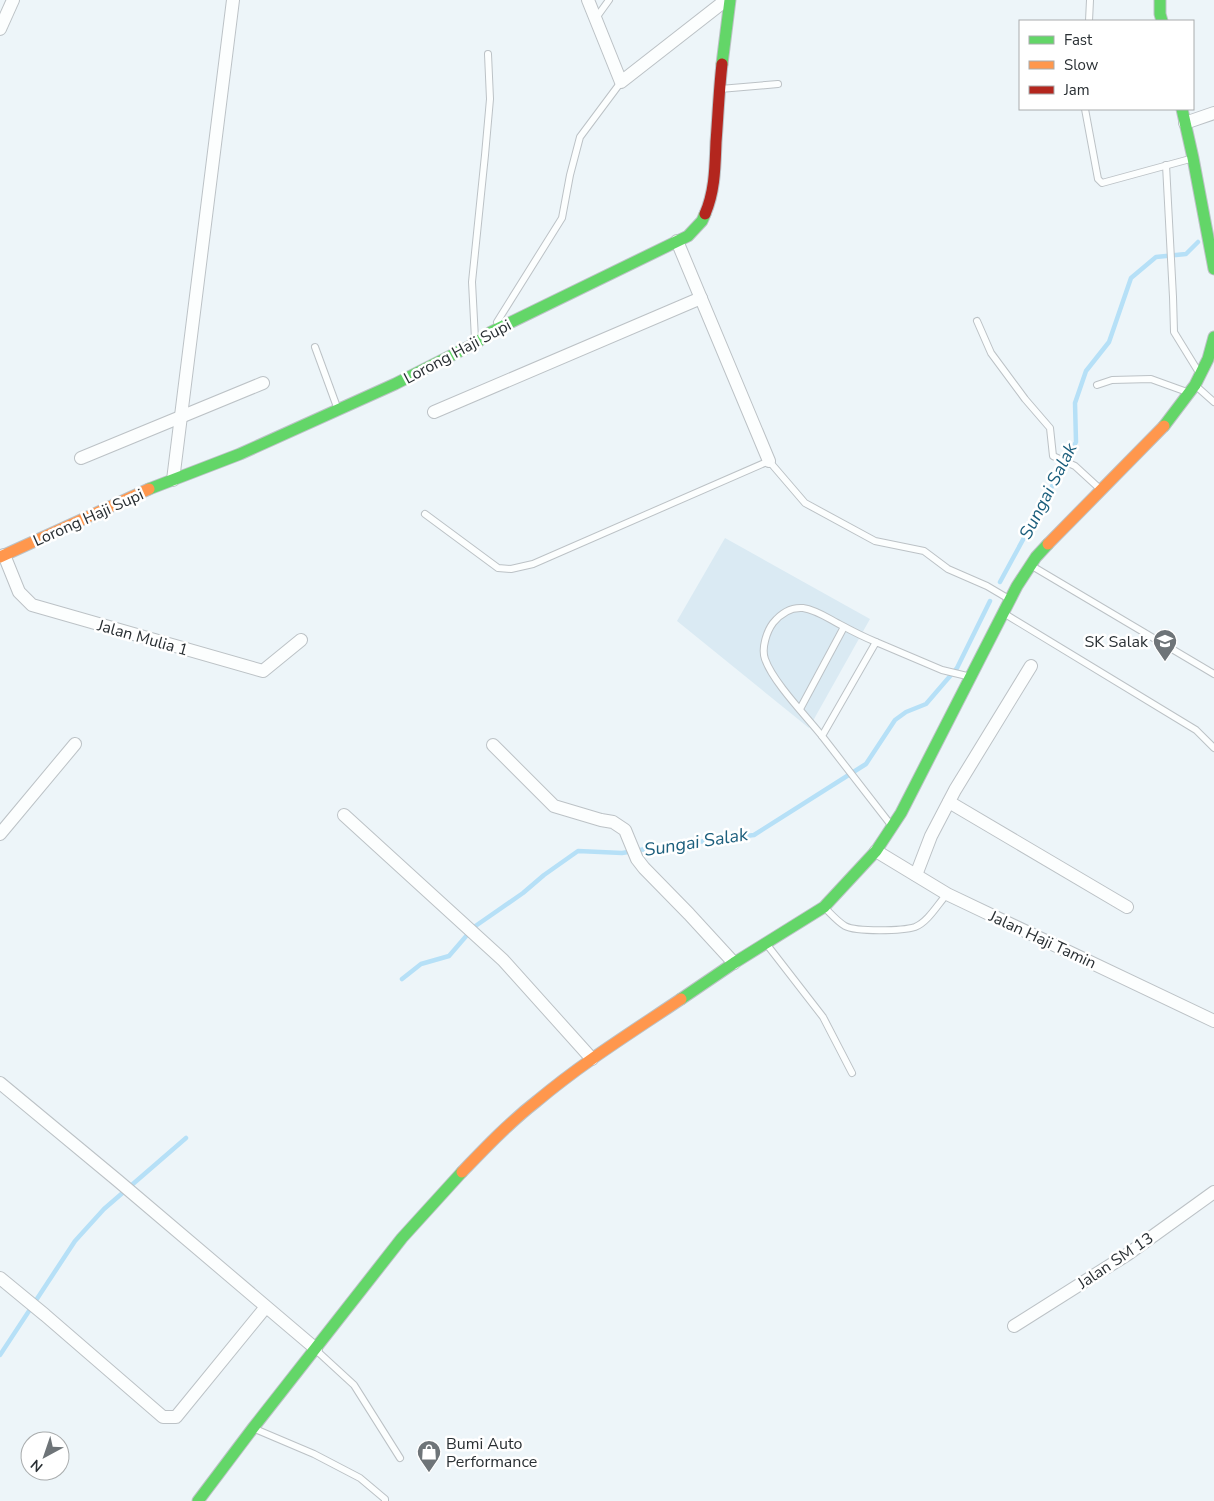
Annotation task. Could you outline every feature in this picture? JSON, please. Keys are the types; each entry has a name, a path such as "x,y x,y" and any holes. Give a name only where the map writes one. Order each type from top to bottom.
{"main road":[{"name":"Lorong Haji Supi","path":"2,556 148,489 240,454 396,384 476,343 491,332 688,236 702,221 710,205 714,184 718,89 730,0"},
{"path":"1160,0 1162,20"},
{"path":"1182,110 1214,269"},
{"path":"198,1501 402,1238 483,1150 536,1101 592,1059 734,963 824,907 876,851 901,812 967,676 1036,556 1158,433 1195,384 1211,359 1214,337"}],"street":[{"path":"0,29 13,0"},
{"path":"174,480 234,0"},
{"path":"588,0 621,82 726,0"},
{"path":"1185,123 1214,113"},
{"path":"677,241 769,461"},
{"path":"434,412 701,298"},
{"path":"81,458 263,383"},
{"name":"Jalan Mulia 1","path":"2,556 19,592 32,605 263,671 301,640"},
{"path":"916,875 931,836 949,802 1031,666"},
{"path":"0,834 75,744"},
{"path":"493,745 554,806 614,822 625,830 630,844 644,868 734,963"},
{"path":"949,802 1127,907"},
{"path":"344,815 503,960 592,1059"},
{"name":"Jalan Haji Tamin","path":"876,851 947,894 1214,1021"},
{"path":"0,1083 316,1349"},
{"name":"Jalan SM 13","path":"1014,1326 1128,1254 1214,1192"},
{"path":"0,1278 163,1416 176,1417 265,1308"}],"lane":[{"path":"596,20 609,0"},
{"path":"1089,20 1090,0"},
{"path":"476,343 472,282 489,108 488,54"},
{"path":"491,332 562,218 570,175 580,137 621,82"},
{"path":"718,89 778,84"},
{"path":"1085,110 1098,179 1102,182 1193,158"},
{"path":"1166,165 1174,332 1195,384 1214,402"},
{"path":"978,321 991,353 1025,399 1050,428 1053,456 1075,466 1101,490"},
{"path":"315,347 338,409"},
{"path":"1097,385 1112,380 1151,379 1195,384"},
{"path":"425,514 498,568 511,569 533,564 769,461 805,503 874,541 924,551 948,569 987,586 1010,600"},
{"path":"1031,565 1214,674"},
{"path":"892,827 776,678 764,658 766,636 772,624 781,614 791,609 803,608 815,611 876,642 942,670 967,676"},
{"path":"1003,613 1196,730 1214,748"},
{"path":"800,709 844,627"},
{"path":"822,736 876,642"},
{"path":"824,907 845,926 856,930 901,929 915,927 924,921 947,894"},
{"path":"765,943 823,1018 852,1073"},
{"path":"316,1349 354,1385 400,1458"},
{"path":"253,1428 314,1454 360,1478 385,1501"}],"shaded area":[{"path":"725,538 870,619 809,728 677,621"}],"waterway":[{"name":"Sungai Salak","path":"1000,582 1076,442 1075,403 1086,371 1109,342 1131,278 1156,257 1186,254 1198,242"},
{"name":"Sungai Salak","path":"402,979 421,964 449,956 474,927 578,851 622,853 754,835 866,764 895,720 906,712 926,704 957,668 990,601"},
{"path":"0,1355 75,1241 104,1209 186,1138"}],"traffic: fast":[{"path":"722,64 730,0"},
{"path":"1160,0 1162,20"},
{"path":"1182,110 1214,269"},
{"path":"149,489 240,454 395,384 476,343 491,332 688,236 702,221 705,214"},
{"path":"1164,426 1195,385 1208,359 1214,337"},
{"path":"681,999 734,963 824,907 876,851 901,813 1017,586 1036,557 1048,544"},
{"path":"198,1501 402,1238 462,1172"}],"traffic: slow":[{"path":"1048,544 1164,426"},
{"path":"0,557 149,489"},
{"path":"462,1172 508,1126 554,1087 681,999"}],"traffic: jam":[{"path":"705,214 711,197 714,179 722,64"}],"place":[{"name":"SK Salak","path":"1165,662"},
{"name":"Bumi Auto Performance","path":"429,1473"}]}
